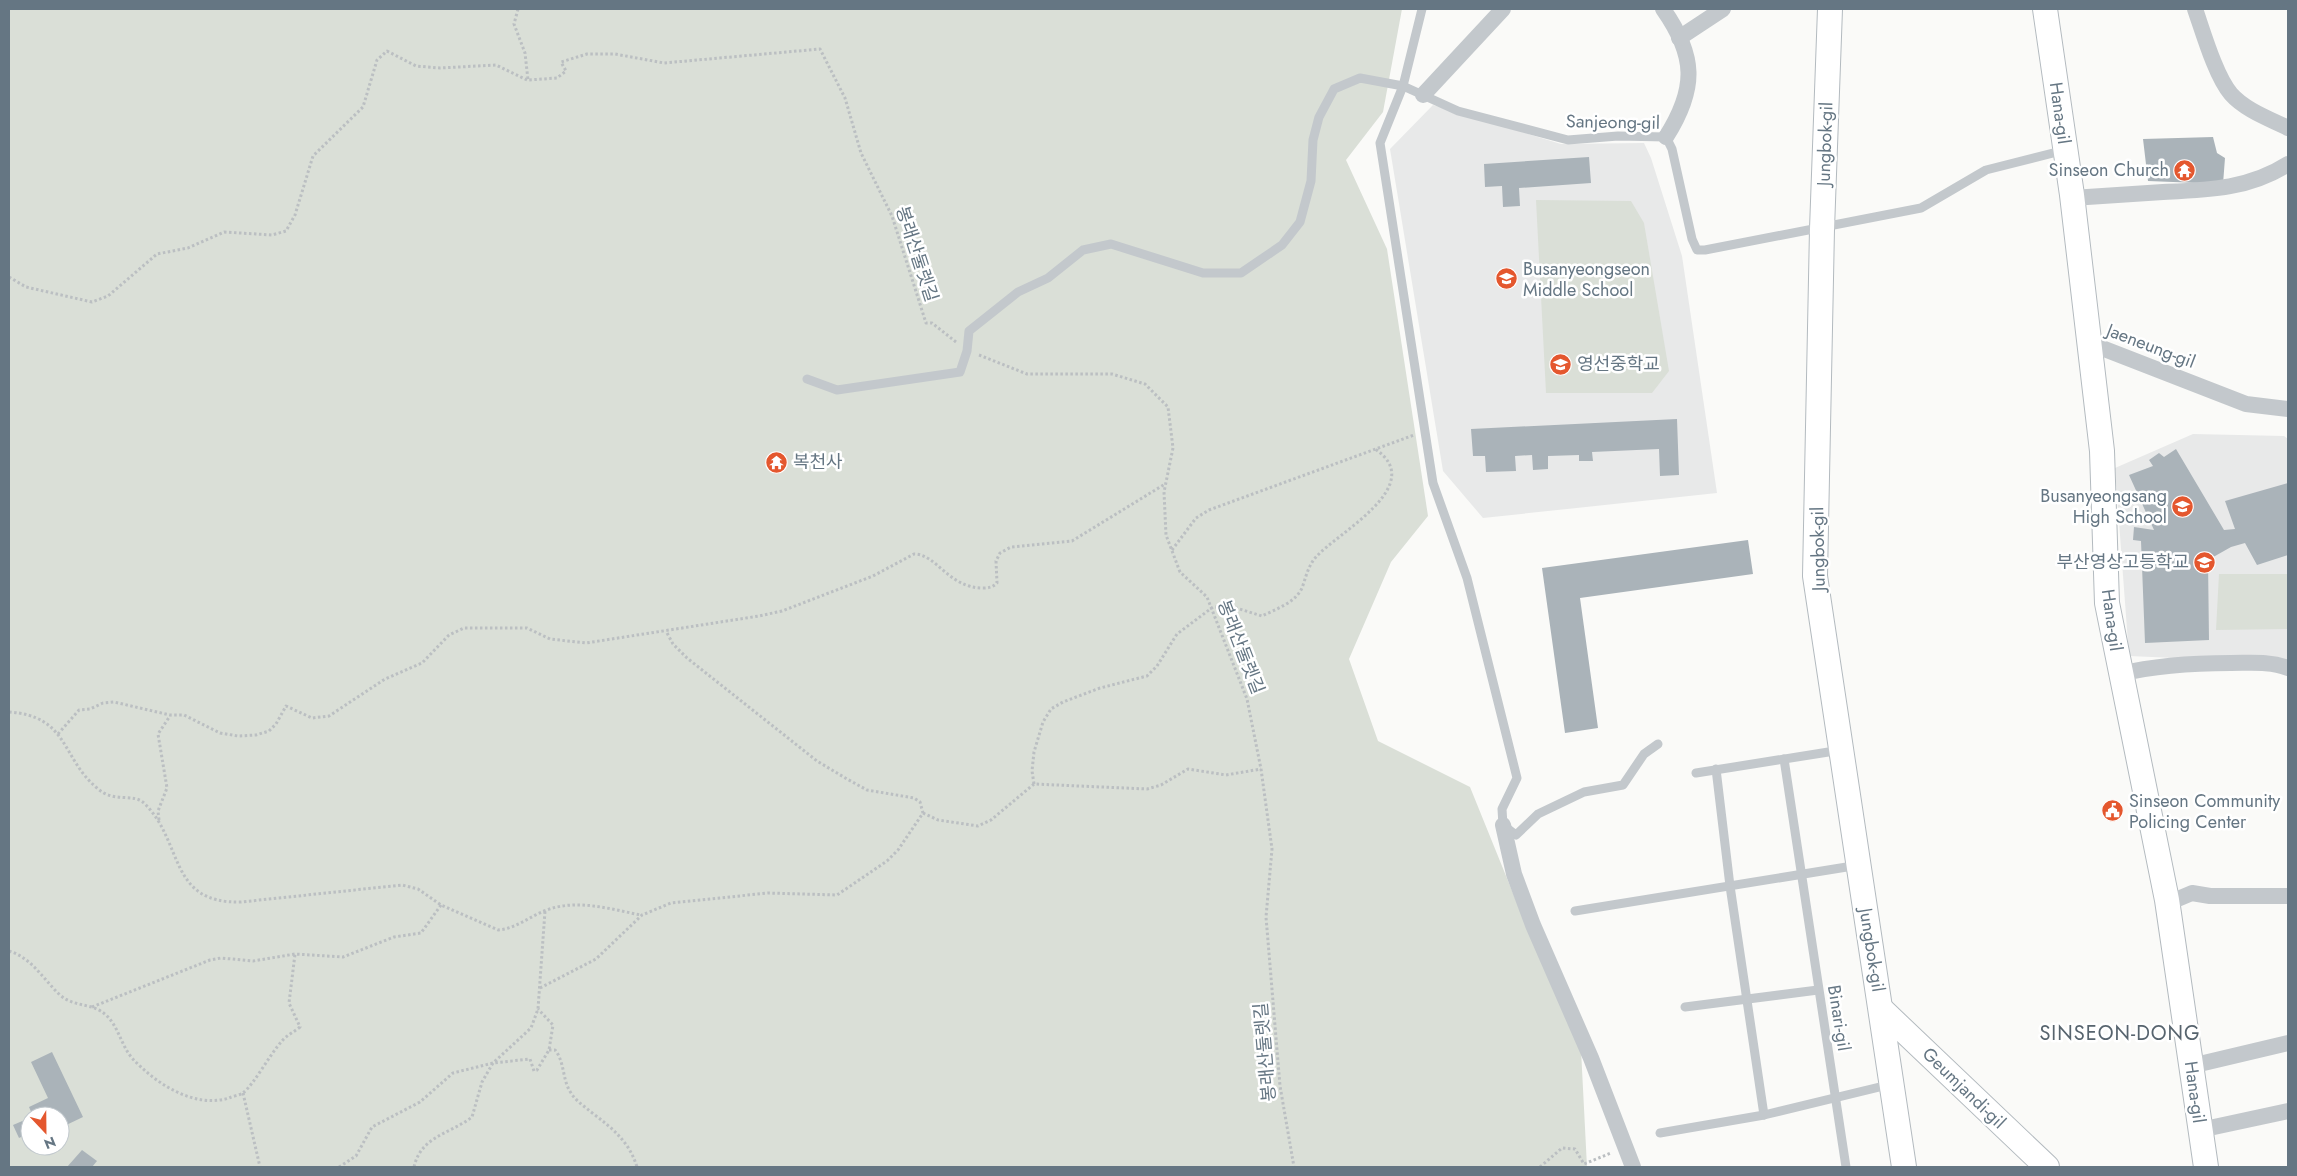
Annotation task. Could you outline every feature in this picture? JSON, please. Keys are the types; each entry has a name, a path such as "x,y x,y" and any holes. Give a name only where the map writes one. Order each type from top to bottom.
{"street":[{"path":"1423,96 1503,9"},
{"path":"1662,9 1680,38 1690,68 1690,81 1676,122 1666,138"},
{"path":"1680,38 1723,9"},
{"name":"Jungbok-gil","path":"1830,9 1822,229 1815,576 1904,1167"},
{"name":"Hana-gil","path":"2045,9 2072,198 2102,451 2107,603 2167,900 2206,1167"},
{"path":"2196,9 2215,65 2231,94 2254,111 2288,128"},
{"path":"2072,198 2207,190 2239,186 2270,175 2288,164"},
{"name":"Jaeneung-gil","path":"2090,343 2246,404 2288,409"},
{"path":"2120,674 2146,667 2190,663 2274,663 2288,668"},
{"path":"1502,825 1514,874 1533,925 1591,1058 1633,1167"},
{"path":"2167,900 2173,901 2192,893 2210,896 2288,896"},
{"name":"Geumjandi-gil","path":"1881,1009 2047,1167"},
{"path":"2191,1066 2288,1043"},
{"path":"2200,1130 2288,1111"}],"lane":[{"path":"1422,9 1404,86 1380,143 1433,483 1467,578 1517,778 1502,809 1502,825 1516,835 1538,814 1584,792 1623,785 1644,754 1658,744"},
{"name":"Sanjeong-gil","path":"807,379 837,390 960,372 969,331 1018,292 1048,278 1083,250 1090,248 1111,244 1203,273 1241,273 1282,245 1300,222 1311,181 1313,140 1318,117 1334,89 1360,78 1404,86 1458,111 1568,140 1618,136 1666,138 1672,149 1692,238 1697,250 1822,229"},
{"path":"1822,229 1921,208 1986,170 2065,150"},
{"path":"1696,773 1841,750"},
{"name":"Binari-gil","path":"1784,759 1800,875 1846,1167"},
{"path":"1716,769 1730,886 1764,1115"},
{"path":"1575,911 1859,865"},
{"path":"1685,1007 1818,990"},
{"path":"1660,1133 1764,1115 1892,1084"}],"path":[{"path":"518,9 514,24 524,53 528,80"},
{"name":"봉래산둘렛길","path":"528,80 557,78 566,71 561,62 587,54 615,54 664,63 820,49 845,98 861,153 892,216 926,323 932,323 966,350 1027,374 1112,374 1145,384 1168,407 1173,448 1166,483 1166,535 1180,572 1207,597 1247,699 1261,770 1272,849 1266,917 1280,1086 1294,1167"},
{"path":"9,277 26,287 92,302 108,296 157,254 188,248 224,232 272,235 286,231 295,215 313,156 363,107 377,60 387,52 416,66 440,68 496,65 528,80"},
{"path":"1172,551 1202,513 1425,432"},
{"path":"1034,784 1032,771 1034,752 1044,722 1051,710 1063,702 1100,688 1148,676 1157,666 1177,634 1211,608 1233,607 1262,616 1296,598 1315,558 1384,498 1390,484 1391,468 1388,461 1375,450"},
{"path":"58,734 79,710 90,709 107,702 170,716 184,715 220,733 238,736 256,735 269,731 276,724 286,706 312,718 322,718 385,679 422,663 449,635 464,628 527,628 550,639 586,643 666,631 782,611 874,576 914,554 925,557 961,585 976,588 992,587 997,583 996,561 1004,550 1018,546 1072,541 1158,486 1166,483"},
{"path":"666,631 673,644 687,658 817,761 867,790 914,798 920,802 923,812 938,820 978,826 991,820 1034,784 1147,788 1161,785 1188,769 1226,775 1261,770"},
{"path":"9,712 28,714 58,734 96,788 115,798 140,799 160,822 190,884 200,894 215,900 242,902 402,885 418,888 441,905 498,930 506,930 545,911 571,904 642,915"},
{"path":"160,822 158,811 167,788 158,734 170,716"},
{"path":"540,988 596,959 642,915 671,903 694,899 768,893 837,895 887,861 898,850 923,812"},
{"path":"9,951 27,959 68,1001 80,1006 92,1007 210,960 221,958 253,961 295,954 343,958 394,937 416,935 425,929 441,905"},
{"path":"414,1167 418,1154 426,1142 472,1117 482,1082 493,1063 532,1028 538,1009 545,911"},
{"path":"92,1007 109,1018 132,1058 163,1084 206,1102 220,1101 242,1093 283,1040 300,1027 289,1003 295,954"},
{"path":"339,1167 356,1156 372,1127 420,1102 453,1073 493,1063 530,1059 534,1071 537,1070 549,1050 554,1025 538,1009"},
{"path":"549,1050 555,1050 560,1057 566,1085 571,1094 620,1134 627,1143 637,1167"},
{"path":"242,1093 260,1167"},
{"path":"1540,1167 1562,1148 1576,1149 1584,1164 1625,1147"}],"shaded area":[{"path":"9,9 1402,9 1383,112 1346,160 1387,249 1428,516 1391,562 1349,659 1378,741 1470,787 1519,908 1580,1030 1587,1167 9,1167"},
{"name":"영선중학교","path":"1433,105 1561,144 1644,143 1651,158 1682,256 1717,493 1483,518 1443,471 1390,149"},
{"path":"1536,200 1631,201 1644,223 1669,371 1652,393 1546,393"},
{"name":"부산영상고등학교","path":"2193,434 2284,436 2288,439 2288,663 2129,656 2115,468"},
{"path":"2219,574 2288,574 2288,629 2216,630"}],"building":[{"name":"Sinseon Church","path":"2213,137 2217,153 2225,158 2223,184 2148,181 2143,139"},
{"path":"1589,157 1591,183 1519,188 1520,206 1503,207 1502,186 1485,187 1484,164"},
{"path":"1677,419 1679,475 1660,476 1659,449 1592,452 1593,461 1579,461 1579,455 1548,456 1548,469 1533,470 1532,455 1515,456 1516,471 1486,472 1485,456 1473,456 1471,429"},
{"path":"2176,449 2224,530 2235,529 2225,501 2288,483 2288,555 2257,565 2245,543 2231,547 2208,560 2209,640 2145,643 2141,541 2133,540 2134,527 2154,530 2129,475 2153,466 2149,460 2159,453 2164,457"},
{"path":"1748,540 1753,574 1580,598 1598,728 1565,733 1542,568"},
{"path":"52,1052 83,1117 70,1123 70,1106 31,1106 48,1098 31,1062"},
{"path":"20,1122 20,1138 19,1138 13,1125"},
{"path":"82,1150 97,1161 92,1167 67,1167"}],"place":[{"name":"Sinseon Church","path":"2185,170"},
{"name":"Busanyeongseon Middle School","path":"1507,279"},
{"name":"영선중학교","path":"1561,364"},
{"name":"복천사","path":"777,462"},
{"name":"Busanyeongsang High School","path":"2183,506"},
{"name":"부산영상고등학교","path":"2205,562"},
{"name":"Sinseon Community Policing Center","path":"2113,811"}],"district":[{"name":"SINSEON-DONG","path":"2120,1033"}]}
